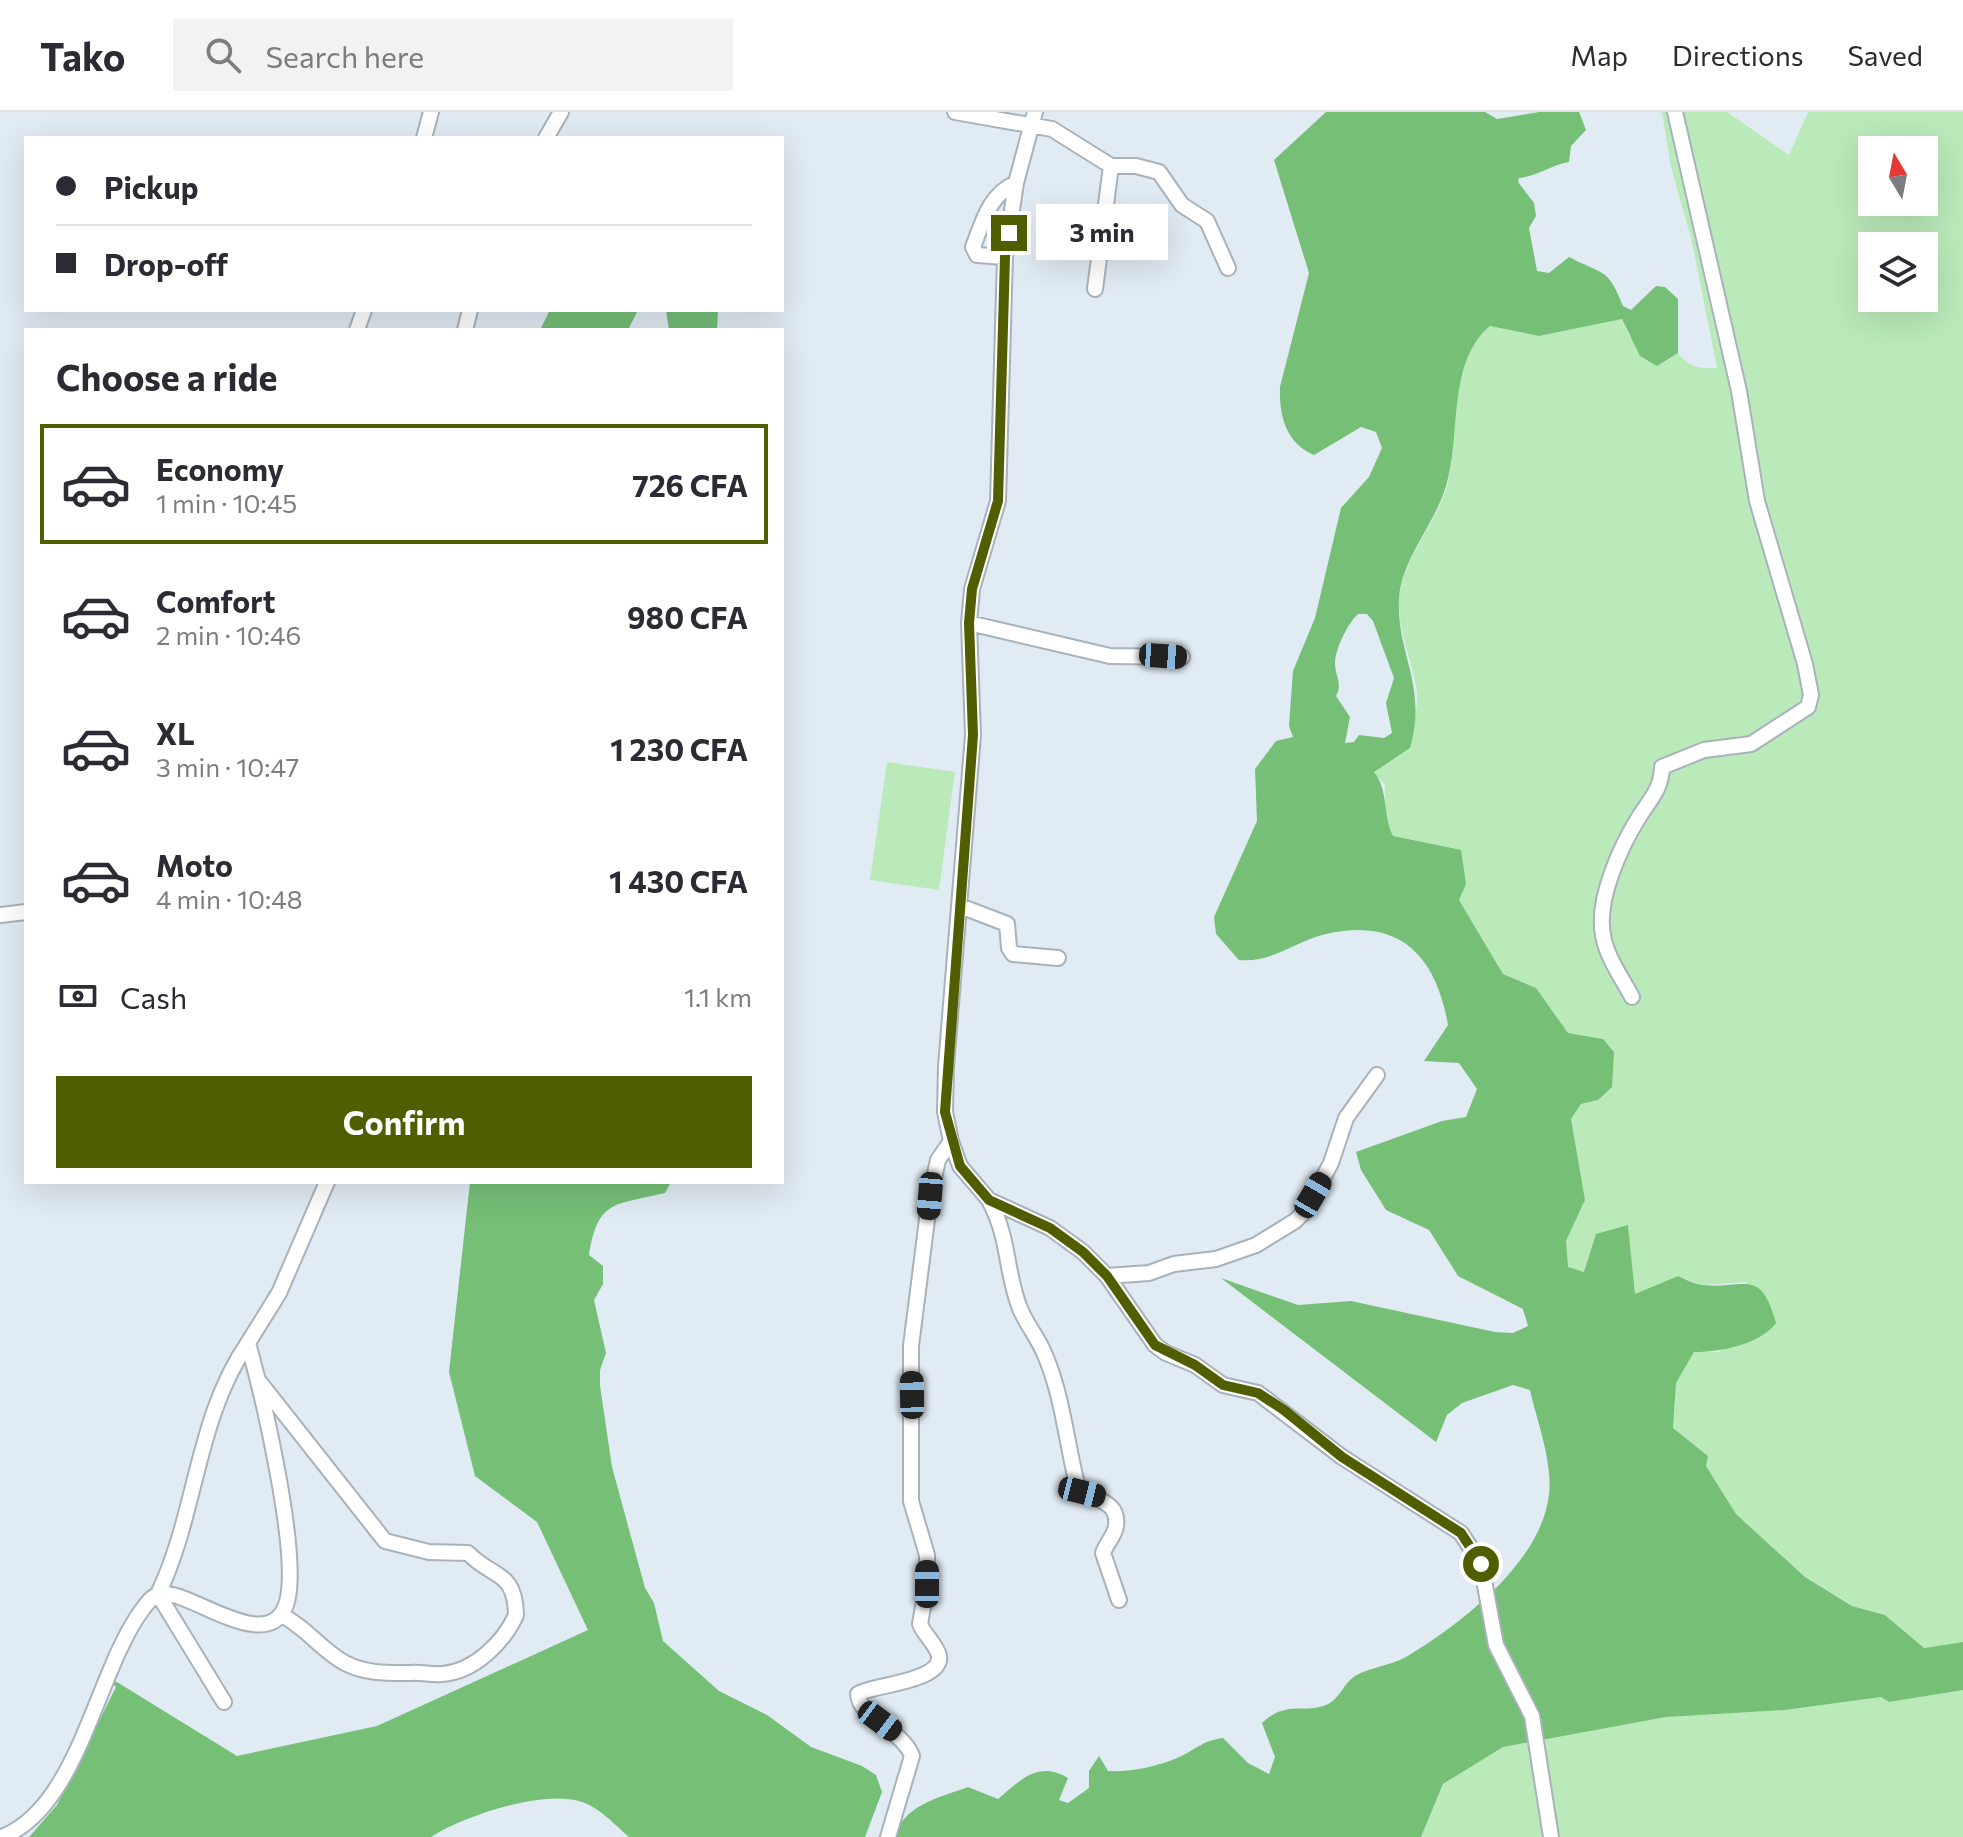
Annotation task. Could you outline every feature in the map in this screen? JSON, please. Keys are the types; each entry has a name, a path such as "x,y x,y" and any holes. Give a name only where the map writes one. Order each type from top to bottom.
{"street":[{"path":"425,136 431,112"},
{"path":"547,136 561,112"},
{"path":"955,112 1031,128 1052,129 1111,166 1136,166 1159,172 1182,205 1207,221 1228,268"},
{"path":"1035,112 1016,183 1005,257 998,501 972,589 969,623 973,735 946,1066 945,1112 960,1166 989,1200 1004,1230 1018,1305 1046,1356 1072,1449 1077,1482 1082,1492 1100,1497 1110,1504 1116,1515 1116,1528 1103,1553 1119,1600"},
{"path":"1632,997 1606,947 1602,917 1619,858 1639,817 1657,794 1662,767 1704,750 1751,744 1808,707 1811,695 1795,621 1757,501 1739,391 1675,112"},
{"path":"1095,289 1111,166"},
{"path":"1005,257 977,255 973,247 992,202 1003,189 1016,183"},
{"path":"969,623 1110,656 1182,657"},
{"path":"960,906 1007,924 1010,952 1058,958"},
{"path":"0,915 24,912"},
{"path":"1107,1276 1149,1273 1174,1264 1216,1259 1256,1245 1295,1221 1306,1210 1331,1163 1346,1118 1377,1075"},
{"path":"888,1837 912,1756 898,1735 863,1708 858,1694 914,1678 937,1666 939,1661 939,1653 920,1624 927,1584 927,1555 911,1501 911,1346 930,1196 938,1160 951,1141"},
{"path":"7,1836 45,1807 87,1728 136,1619 158,1594 176,1555 223,1384 279,1293 326,1184"},
{"path":"989,1200 1050,1228 1107,1276 1155,1345 1195,1365 1223,1385 1258,1393 1342,1457 1461,1533 1481,1564 1496,1645 1532,1716 1551,1837"},
{"path":"158,1594 171,1594 227,1619 249,1623 267,1622 281,1615 287,1602 288,1555 283,1505 248,1343"},
{"path":"258,1380 385,1541 429,1552 468,1553 485,1570 502,1574 507,1579 516,1615 500,1641 481,1657 456,1671 441,1674 377,1673 356,1668 330,1653 294,1621 281,1615"},
{"path":"158,1594 224,1702"}],"green space":[{"path":"1326,112 1485,112 1497,119 1539,112 1579,112 1586,130 1571,146 1569,162 1519,178 1518,182 1534,203 1536,216 1529,228 1537,271 1549,273 1569,257 1608,278 1623,306 1631,310 1656,286 1665,287 1678,299 1678,353 1657,366 1640,356 1622,319 1539,336 1490,326 1476,341 1461,379 1446,486 1401,583 1399,618 1415,706 1410,748 1374,772 1382,787 1393,836 1461,850 1466,884 1459,900 1503,974 1536,988 1568,1033 1603,1039 1614,1052 1612,1087 1598,1100 1581,1104 1571,1119 1585,1200 1566,1241 1568,1267 1584,1272 1596,1234 1628,1225 1635,1294 1678,1276 1702,1285 1749,1284 1764,1294 1776,1323 1750,1342 1727,1349 1694,1352 1676,1383 1673,1428 1708,1456 1706,1466 1736,1514 1805,1577 1852,1606 1885,1615 1924,1648 1963,1642 1963,1690 1889,1702 1881,1697 1785,1710 1666,1717 1503,1747 1443,1784 1421,1837 894,1837 906,1817 935,1799 968,1787 998,1799 1022,1779 1039,1772 1058,1773 1068,1778 1059,1800 1068,1803 1089,1788 1089,1771 1099,1756 1108,1771 1134,1770 1169,1761 1204,1743 1223,1738 1248,1763 1269,1774 1275,1757 1262,1723 1280,1711 1322,1707 1330,1703 1355,1676 1406,1657 1480,1604 1523,1556 1539,1530 1548,1502 1548,1463 1530,1390 1513,1385 1462,1403 1447,1415 1436,1442 1221,1278 1298,1305 1351,1301 1495,1332 1513,1333 1528,1326 1523,1309 1458,1276 1429,1230 1386,1210 1361,1170 1356,1152 1442,1121 1466,1117 1477,1089 1459,1063 1424,1061 1448,1025 1434,979 1424,961 1394,937 1375,931 1352,930 1326,934 1273,955 1251,960 1239,960 1216,934 1214,917 1257,821 1255,769 1276,741 1293,737 1289,726 1293,671 1315,618 1341,508 1369,477 1382,448 1376,432 1361,427 1314,455 1297,443 1286,427 1280,387 1309,273 1274,160","holes":["1358,614 1367,614 1373,621 1394,678 1386,703 1392,733 1384,738 1359,735 1354,742 1345,743 1350,717 1336,696 1339,683 1336,657 1350,623"]},
{"path":"1662,112 1727,112 1789,155 1808,112 1963,112 1963,1642 1924,1648 1885,1615 1853,1606 1805,1577 1736,1514 1706,1466 1708,1456 1673,1428 1676,1383 1694,1352 1720,1352 1747,1282 1701,1285 1678,1276 1635,1294 1628,1226 1584,1272 1567,1267 1566,1241 1585,1200 1571,1119 1581,1104 1598,1100 1603,1039 1568,1033 1536,988 1503,974 1459,900 1393,836 1385,820 1385,785 1373,772 1410,748 1417,693 1400,622 1399,598 1413,555 1447,486 1461,379 1476,341 1490,326 1539,336 1622,319 1628,334 1657,366 1678,353 1695,366 1717,368 1691,238 1671,167"},
{"path":"549,312 637,312 629,328 541,328"},
{"path":"666,312 718,312 717,328 669,328"},
{"path":"887,762 955,772 939,890 870,880"},
{"path":"470,1184 670,1184 665,1193 621,1203 604,1214 598,1223 589,1255 603,1266 603,1284 594,1300 606,1353 600,1370 600,1386 612,1467 645,1588 654,1603 663,1641 719,1691 767,1715 811,1747 862,1766 876,1775 882,1792 865,1837 629,1837 593,1807 579,1801 545,1799 482,1813 431,1837 29,1837 57,1805 116,1687 99,1671 237,1756 377,1726 588,1630 537,1522 475,1476 449,1372"},
{"path":"1963,1690 1963,1837 1421,1837 1443,1784 1503,1747 1666,1717 1785,1710 1881,1697 1889,1702"}],"route":[{"path":"1009,233 1005,257 998,501 972,589 969,623 973,735 955,986 946,1066 945,1112 951,1141 960,1166 989,1200 1050,1228 1083,1252 1107,1276 1155,1345 1195,1365 1223,1385 1258,1393 1284,1410 1342,1457 1461,1533 1481,1564"}]}
